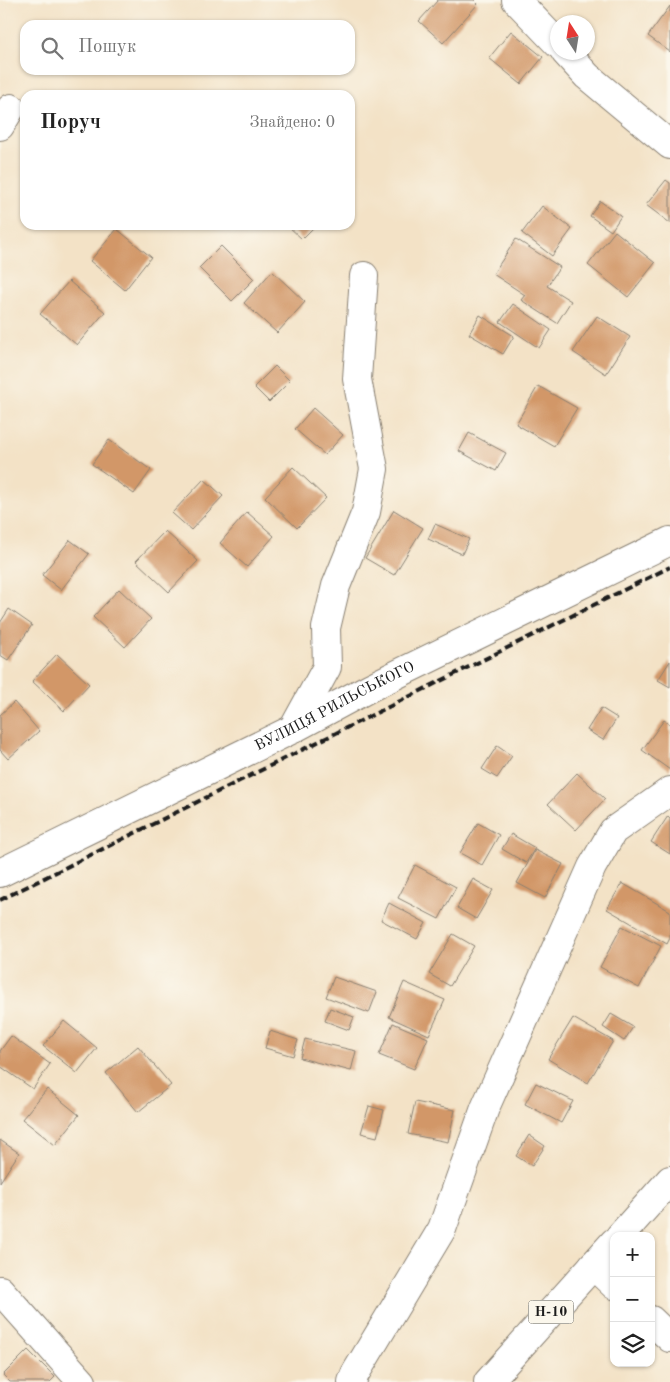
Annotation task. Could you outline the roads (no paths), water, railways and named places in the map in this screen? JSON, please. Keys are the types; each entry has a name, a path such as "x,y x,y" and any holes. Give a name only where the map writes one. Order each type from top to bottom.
{"street":[{"path":"516,0 550,36"},
{"path":"572,60 587,76 670,144"},
{"path":"293,729 327,667 326,628 336,586 366,512 374,469 358,379 364,276"},
{"name":"ВУЛИЦЯ РИЛЬСЬКОГО","path":"0,873 670,541"},
{"path":"327,667 339,675 372,687"},
{"path":"352,1382 442,1229 485,1108 592,867 613,831 670,790"},
{"path":"624,1232 670,1180"},
{"name":"Н-10","path":"488,1382 610,1246"},
{"path":"593,1265 610,1280"},
{"path":"0,1290 82,1382"},
{"path":"653,1322 670,1338"}],"railway":[{"path":"0,900 670,567"}]}
